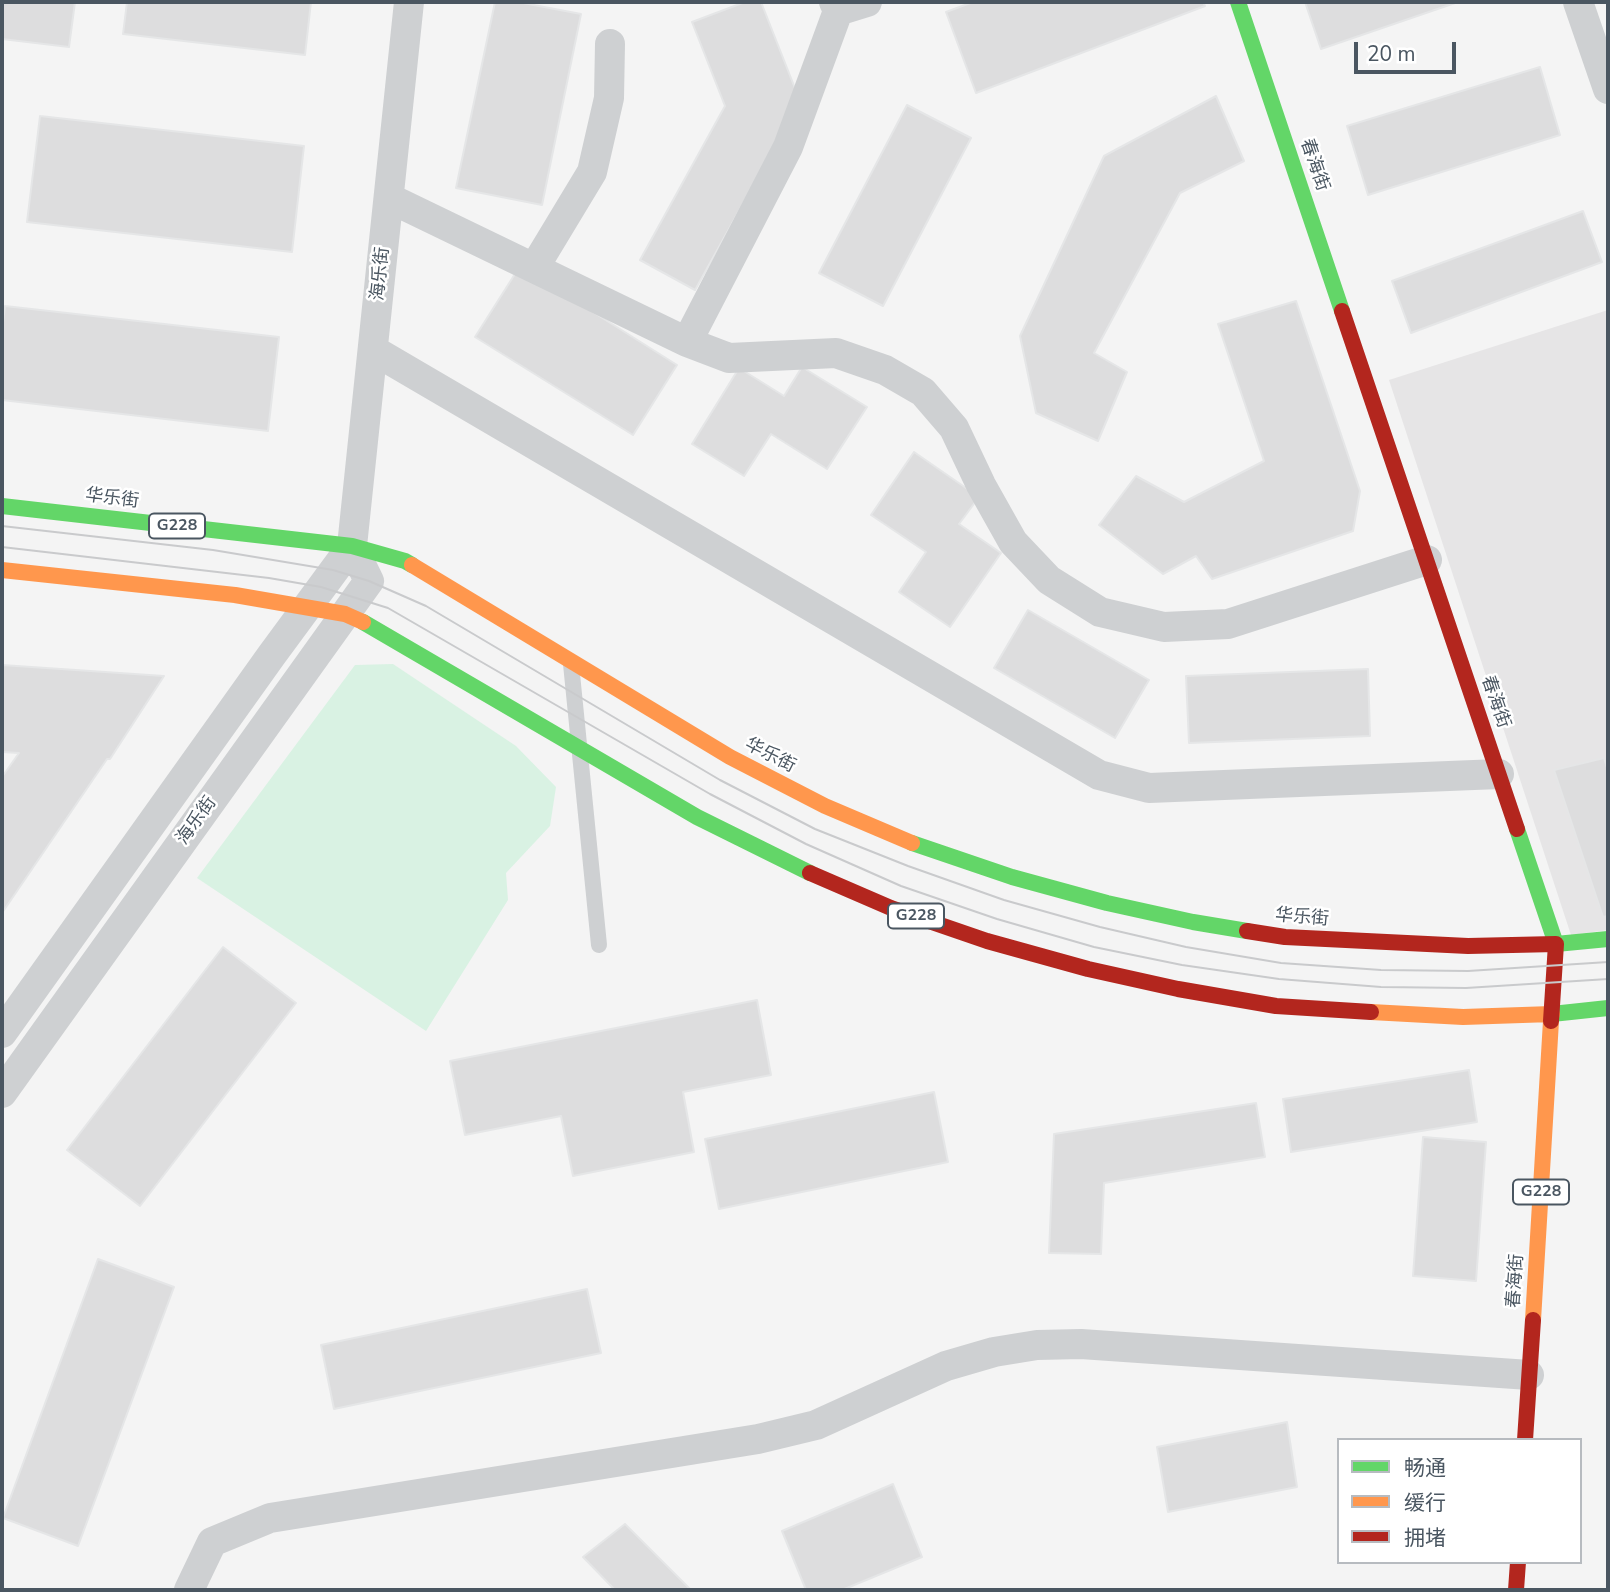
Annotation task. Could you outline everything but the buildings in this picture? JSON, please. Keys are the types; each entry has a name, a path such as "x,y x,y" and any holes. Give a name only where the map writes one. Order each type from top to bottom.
{"main road":[{"name":"春海街","path":"1238,2 1556,944 1525,1438"},
{"name":"华乐街","path":"2,506 352,547 405,561 730,757 825,806 914,844 1012,877 1119,906 1192,922 1285,937 1468,946 1556,944 1608,939"},
{"name":"G228","path":"2,570 235,595 345,614 381,631 697,817 807,872 915,916 987,941 1088,969 1178,989 1276,1006 1463,1017 1552,1014"},
{"path":"1552,1014 1608,1008"},
{"path":"1516,1590 1518,1564"}],"street":[{"name":"海乐街","path":"2,1032 352,547 409,2"},
{"path":"687,342 788,147 836,6 867,2"},
{"path":"1578,2 1608,89"},
{"path":"534,268 592,172 609,98 610,44"},
{"path":"389,198 687,342 729,358 836,354 885,370 923,392 954,428 981,485 1013,541 1049,580 1100,612 1164,627 1228,624 1427,560"},
{"path":"373,350 1099,775 1149,788 1499,774"},
{"name":"海乐街","path":"2,1093 369,580 352,547"},
{"path":"190,1590 212,1542 270,1518 758,1439 816,1425 946,1366 994,1352 1037,1345 1081,1343 1529,1375"}],"lane":[{"path":"571,661 599,945"}],"shaded area":[{"path":"1608,310 1608,930 1571,935 1389,380"}],"green space":[{"path":"393,664 516,746 556,787 550,826 506,873 508,900 426,1031 197,878 355,665"}],"tram line":[{"path":"2,526 213,550 333,570 369,581 426,606 720,780 815,829 1004,900 1100,927 1186,947 1281,963 1381,970 1468,971 1608,962"},
{"path":"2,547 269,578 321,587 388,608 710,794 806,844 901,886 997,919 1094,947 1182,965 1279,979 1381,987 1466,988 1608,979"}],"traffic: fast":[{"path":"1238,2 1342,311"},
{"path":"2,506 352,546 412,565"},
{"path":"363,622 697,817 810,873"},
{"path":"1517,829 1556,944 1608,939"},
{"path":"912,843 1012,877 1107,903 1247,931"},
{"path":"1552,1014 1608,1008"}],"traffic: slow":[{"path":"412,565 730,757 825,806 912,843"},
{"path":"2,570 235,595 345,614 363,622"},
{"path":"1371,1012 1463,1017 1552,1014"},
{"path":"1533,1320 1551,1021"}],"traffic: jam":[{"path":"1342,311 1517,829"},
{"path":"810,873 891,908 987,941 1088,969 1178,989 1276,1006 1371,1012"},
{"path":"1247,931 1285,937 1468,946 1556,944 1551,1021"},
{"path":"1525,1438 1533,1320"},
{"path":"1516,1590 1518,1564"}]}
